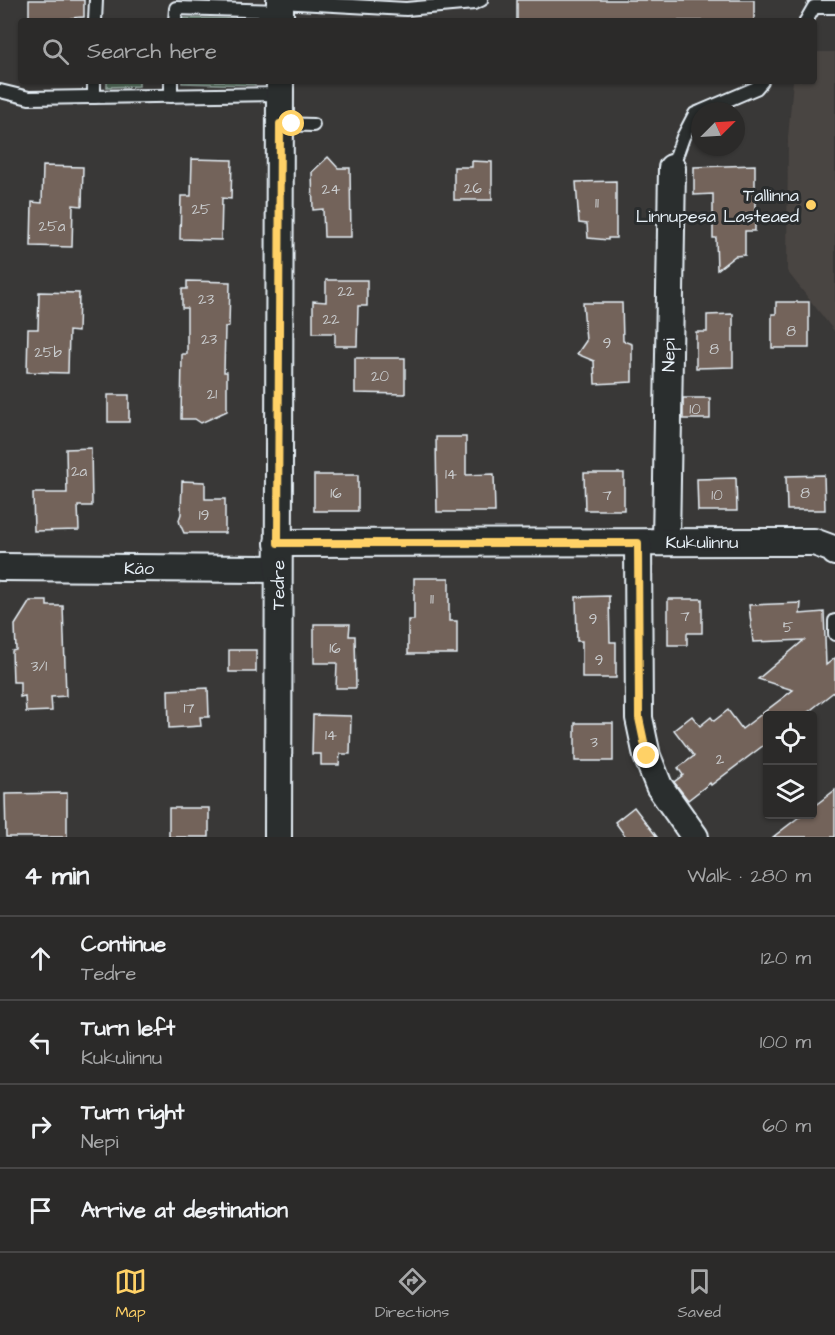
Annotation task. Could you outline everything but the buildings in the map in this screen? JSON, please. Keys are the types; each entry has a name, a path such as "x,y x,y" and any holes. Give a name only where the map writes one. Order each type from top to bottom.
{"street":[{"name":"Tedre","path":"278,837 280,88"},
{"name":"Nepi","path":"666,542 672,168"},
{"name":"Kukulinnu","path":"278,543 814,542 833,549 835,552"},
{"path":"638,543 639,718 647,756 659,786 695,837"},
{"name":"Käo","path":"0,567 278,569"}],"lane":[{"path":"95,18 96,0"},
{"path":"175,18 176,8 406,9 474,3 481,0"},
{"path":"811,4 835,7"},
{"path":"94,84 94,97"},
{"path":"171,84 171,96"},
{"path":"723,102 756,88 759,84"},
{"path":"0,90 29,98 171,96 280,88"},
{"path":"672,168 682,137 691,121"},
{"path":"280,124 313,124"},
{"path":"835,621 835,634"}],"shaded area":[{"name":"Tallinna Linnupesa Lasteaed","path":"817,52 835,52 835,332 787,271 788,138 793,84 817,84"}],"green space":[{"path":"107,84 139,84 139,86 107,87"}],"place":[{"name":"Tallinna Linnupesa Lasteaed","path":"811,205"}],"route":[{"path":"292,124 280,124 278,543 638,543 639,718 647,756"}]}
